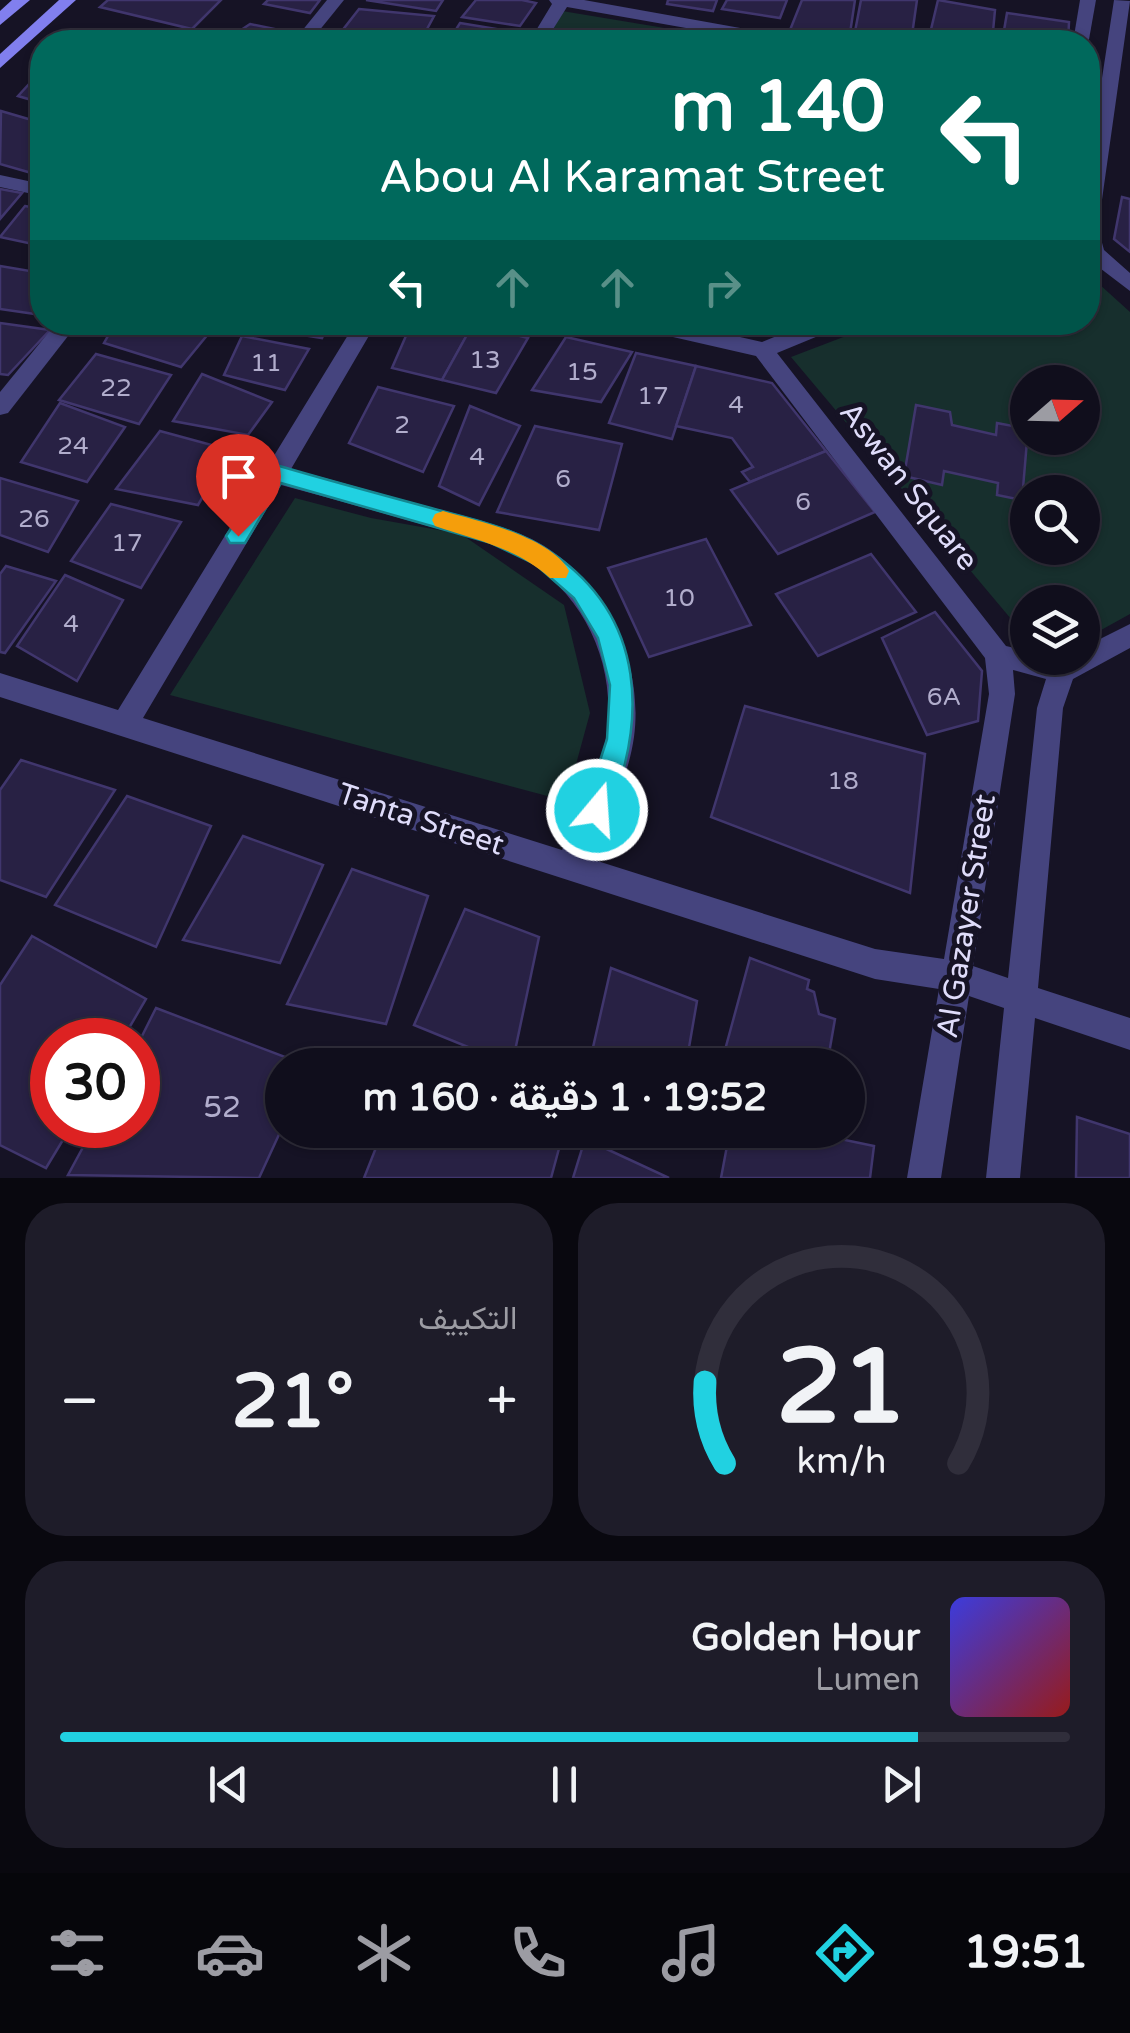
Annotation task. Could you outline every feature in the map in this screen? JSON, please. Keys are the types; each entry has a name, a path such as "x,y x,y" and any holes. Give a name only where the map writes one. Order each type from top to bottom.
{"main road":[{"path":"0,20 22,0"},
{"path":"36,30 68,0"},
{"path":"0,63 30,35"}],"street":[{"path":"311,30 336,0"},
{"path":"544,30 560,0 724,30"},
{"path":"1083,30 1088,0"},
{"path":"1100,147 1122,0"},
{"path":"1108,93 1130,98"},
{"path":"0,181 30,187"},
{"path":"1100,259 1130,284"},
{"path":"0,407 58,335"},
{"path":"124,725 359,335"},
{"path":"696,335 762,350 800,335"},
{"name":"Aswan Square","path":"762,350 998,655"},
{"path":"276,474 496,535 543,558 582,592 609,635 622,685 621,721 620,739 597,810 569,866"},
{"path":"1100,651 1130,635"},
{"path":"998,655 1010,658"},
{"name":"Al Gazayer Street","path":"924,1178 1002,694 998,655"},
{"name":"Al Gazayer Street","path":"1002,1178 1050,708 1061,675"},
{"name":"Tanta Street","path":"0,686 876,964 956,976 1130,1034"}],"green space":[{"path":"562,11 677,30 553,30"},
{"path":"1100,285 1130,312 1130,614 1100,631 1100,585 1010,585 1010,618 791,357 849,335 1100,335"},
{"path":"295,498 371,518 461,534 564,605 590,713 566,801 170,695"}],"building":[{"path":"108,0 221,0 192,29 100,7"},
{"path":"268,0 320,0 310,13 264,4"},
{"path":"366,0 443,0 436,11"},
{"path":"476,0 536,3 520,26 462,17"},
{"path":"668,0 717,0 713,11 667,4"},
{"path":"727,0 787,0 780,18 722,9"},
{"path":"802,0 855,0 850,30 790,30"},
{"path":"861,0 917,0 913,30 855,30"},
{"path":"938,0 995,10 993,30 931,30"},
{"path":"359,9 434,16 426,30 343,30"},
{"path":"1007,13 1069,22 1069,30 1004,30"},
{"path":"460,23 502,30 456,30"},
{"path":"250,24 279,30 241,30"},
{"path":"30,83 30,100 18,96"},
{"path":"1,111 30,119 30,173 0,164"},
{"path":"0,189 22,193 0,219"},
{"path":"1122,197 1130,199 1130,252 1114,239"},
{"path":"25,206 30,207 30,243 0,237"},
{"path":"0,266 30,271 30,313 0,309"},
{"path":"0,323 30,327 30,335 45,335 8,375 0,374"},
{"path":"109,335 207,335 181,367 104,343"},
{"path":"406,335 467,335 442,380 392,368"},
{"path":"467,335 528,338 496,393 442,380"},
{"path":"242,336 309,349 285,390 224,375"},
{"path":"566,337 632,352 601,402 532,390"},
{"path":"636,353 696,366 672,439 609,423"},
{"path":"96,354 171,375 139,424 59,400"},
{"path":"696,366 772,383 826,451 750,482 742,472 753,467 732,438 676,426"},
{"path":"202,374 272,402 248,435 173,421"},
{"path":"378,387 454,406 423,472 349,443"},
{"path":"60,403 125,427 87,482 21,462"},
{"path":"916,405 950,412 952,425 996,435 997,423 1010,426 1010,455 1026,455 1024,475 1010,475 1010,498 997,495 998,483 944,471 942,485 904,476"},
{"path":"470,406 520,426 479,505 439,486"},
{"path":"535,426 622,444 599,530 497,512"},
{"path":"160,431 230,450 198,505 116,489"},
{"path":"826,451 875,512 778,554 731,490"},
{"path":"0,478 78,501 48,552 0,535"},
{"path":"111,504 181,522 141,588 71,561"},
{"path":"706,539 751,625 649,657 608,568"},
{"path":"871,554 916,612 818,656 776,594"},
{"path":"6,566 56,581 5,653 0,652 0,574"},
{"path":"65,575 123,600 77,681 17,646"},
{"path":"935,612 982,671 978,721 927,735 882,638"},
{"path":"745,706 925,754 910,893 711,817"},
{"path":"21,760 115,790 46,897 0,880 0,790"},
{"path":"127,796 211,826 156,947 55,905"},
{"path":"243,836 323,865 280,963 183,940"},
{"path":"352,869 428,896 386,1024 287,1004"},
{"path":"465,909 539,937 516,1048 470,1048 414,1025"},
{"path":"32,936 146,999 135,1018 30,1018 30,1148 58,1148 46,1168 0,1145 0,985"},
{"path":"750,958 809,980 807,989 814,992 819,1014 835,1019 830,1048 726,1048"},
{"path":"611,968 697,1001 689,1048 593,1048"},
{"path":"156,1008 265,1049 265,1148 273,1148 259,1178 68,1175 83,1148 160,1148 160,1018 151,1018"},
{"path":"1077,1117 1130,1134 1130,1178 1076,1178"},
{"path":"874,1146 870,1178 721,1178 727,1148"},
{"path":"376,1148 559,1148 551,1178 364,1178"},
{"path":"582,1148 604,1148 669,1178 573,1178"}],"slow traffic":[{"path":"443,520 496,535 543,558 558,571"}],"route":[{"path":"238,536 276,474 496,535 543,558 582,592 609,635 622,685 620,739 597,810"}]}
